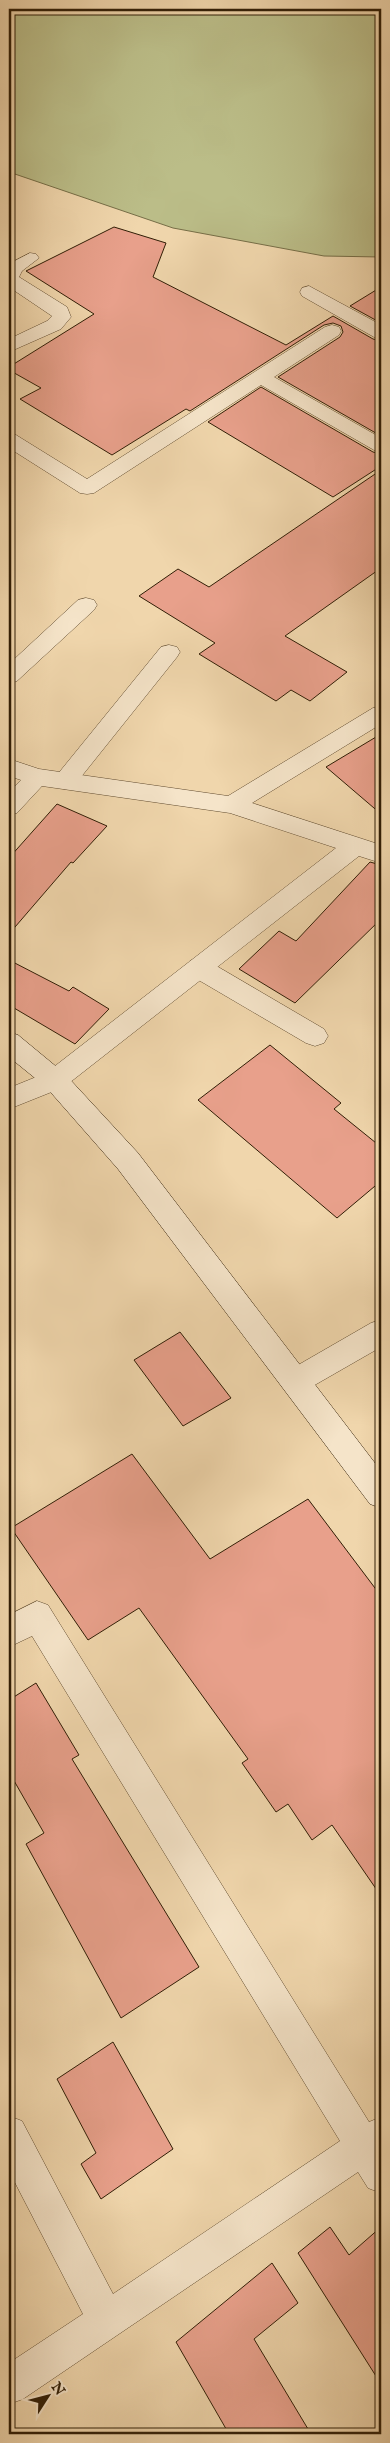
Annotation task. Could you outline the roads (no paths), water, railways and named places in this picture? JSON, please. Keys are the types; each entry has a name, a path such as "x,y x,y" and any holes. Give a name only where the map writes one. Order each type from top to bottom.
{"street":[{"path":"9,346 54,325 62,318 60,312 9,279 15,268 30,258"},
{"path":"309,292 381,333"},
{"path":"9,439 87,488 352,317"},
{"path":"260,377 381,446"},
{"path":"9,676 86,604"},
{"path":"65,781 169,652"},
{"path":"231,805 381,714"},
{"path":"9,767 37,777 231,805 381,854"},
{"path":"9,806 37,777"},
{"path":"9,1099 55,1080 356,845"},
{"path":"199,968 315,1036"},
{"path":"9,1042 55,1080 128,1161 381,1494"},
{"path":"296,1381 381,1332"},
{"path":"9,1632 37,1616 375,2152 9,2385"},
{"path":"9,2134 107,2321"}]}
